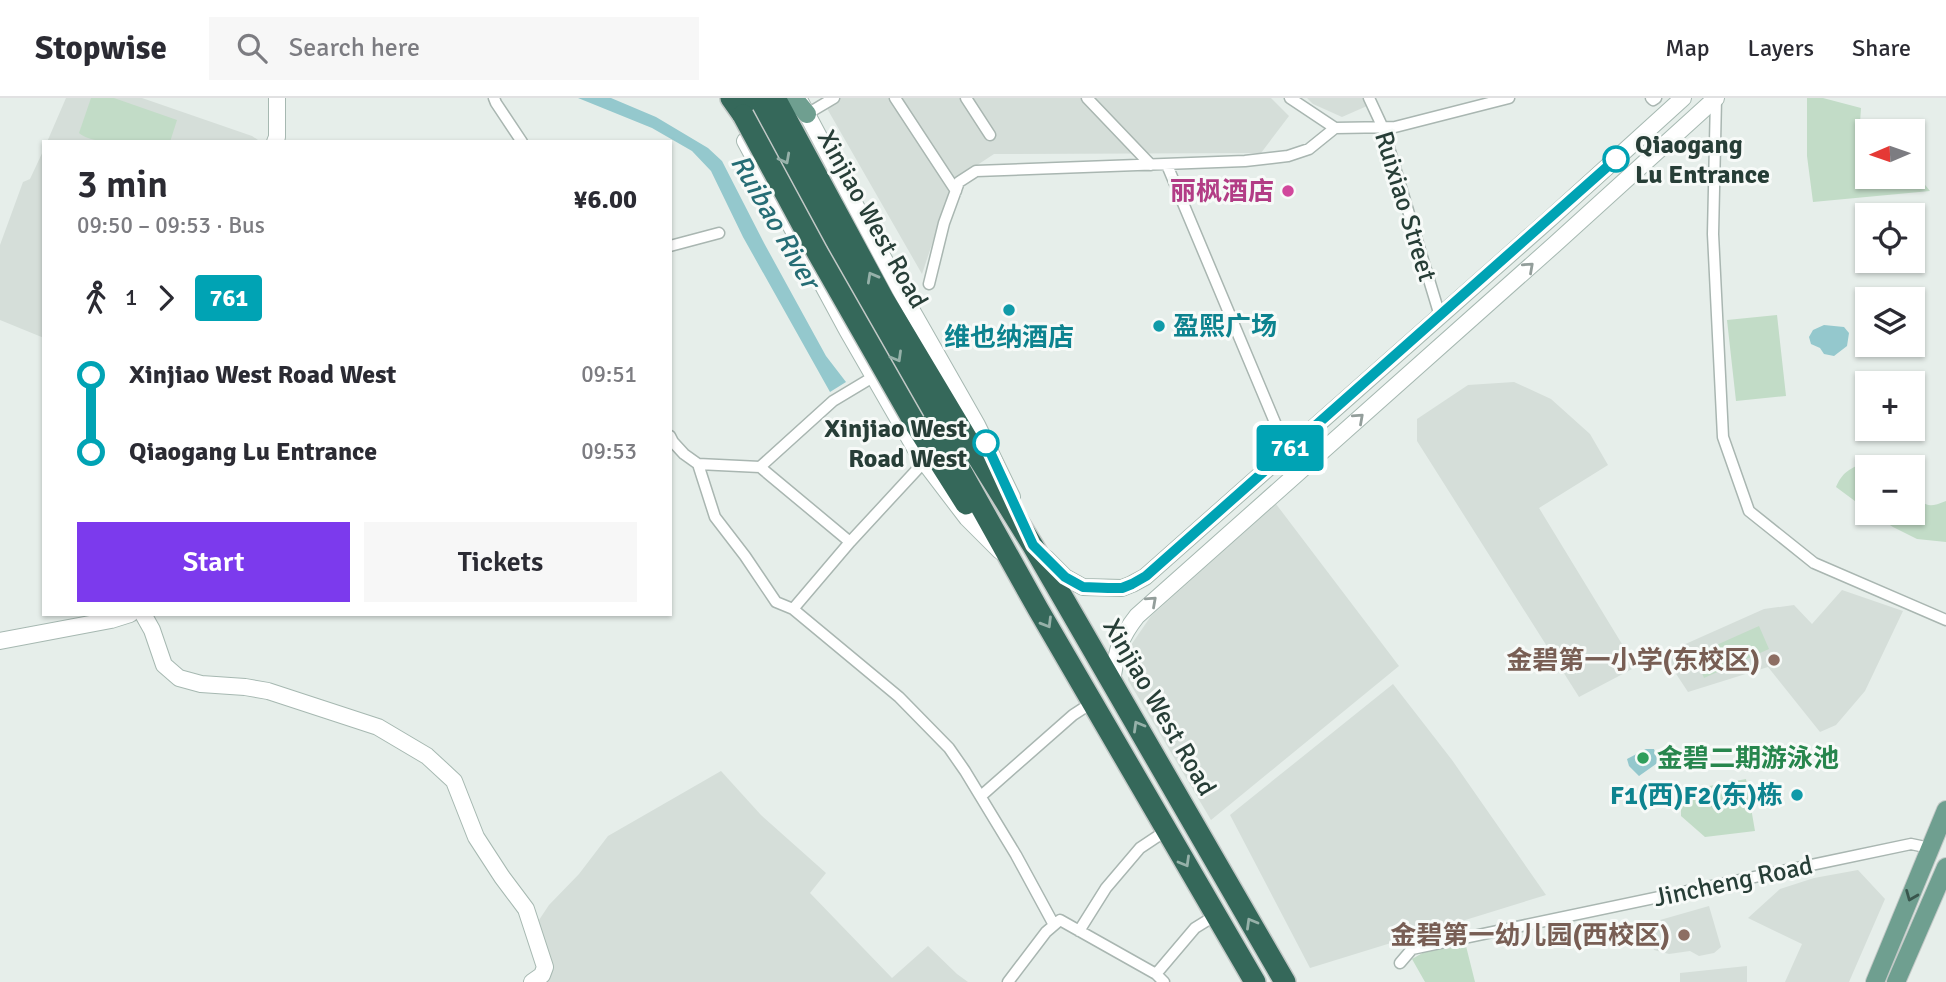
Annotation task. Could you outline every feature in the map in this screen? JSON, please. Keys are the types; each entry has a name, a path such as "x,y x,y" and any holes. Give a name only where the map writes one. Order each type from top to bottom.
{"highway":[{"path":"731,98 914,422 964,502 1013,564"},
{"name":"Xinjiao West Road","path":"754,98 830,242 1255,982"},
{"name":"Xinjiao West Road","path":"775,98 884,300 1033,545 1285,982"}],"main road":[{"path":"276,140 277,98"},
{"path":"724,98 783,214 873,377 924,462 967,518 1013,564"},
{"path":"800,103 903,295 977,425 1033,545 1065,577 1083,587 1122,588 1146,576 1683,98"},
{"path":"1112,681 1119,644 1137,616 1716,98"},
{"path":"0,641 124,616"},
{"path":"144,616 164,665 179,678 201,684 268,691 378,727 427,756 454,781 476,837 526,909 545,961 542,975 532,982"},
{"path":"1875,982 1946,810"},
{"path":"1896,982 1946,866"}],"street":[{"path":"494,98 521,140"},
{"path":"800,103 834,98"},
{"path":"895,98 956,191"},
{"path":"966,98 990,135"},
{"path":"1087,98 1151,165"},
{"path":"1290,98 1335,128 1395,127 1509,98"},
{"name":"Ruixiao Street","path":"1369,98 1383,128 1440,316"},
{"path":"1650,98 1656,98"},
{"path":"1716,98 1713,234 1723,437 1749,511 1814,563 1946,620"},
{"path":"929,284 944,223 959,183 976,171 1167,165 1288,156 1309,149 1335,128"},
{"path":"1167,165 1287,451"},
{"path":"672,245 719,233"},
{"path":"760,467 833,401 873,377"},
{"path":"672,440 684,454 698,464 760,467 850,542"},
{"path":"793,609 924,462"},
{"path":"698,464 715,517 746,556 776,602 793,609 899,697 949,748 1057,923 1079,931 1160,978 1195,928 1216,915"},
{"path":"981,796 1073,715 1093,702"},
{"path":"1079,931 1106,888 1140,848 1167,830"},
{"name":"Jincheng Road","path":"1400,963 1412,949 1911,844 1930,848"},
{"path":"1008,982 1046,932 1057,923"}],"shaded area":[{"path":"66,98 142,98 258,140 48,140"},
{"path":"821,98 1271,98 1289,116 1261,153 994,154 953,181 922,274"},
{"path":"1307,98 1363,98 1367,106 1342,117 1313,104"},
{"path":"42,153 42,337 0,320 0,245 23,182 30,179"},
{"path":"1514,382 1551,399 1590,434 1608,465 1539,508 1636,667 1579,697 1417,441 1417,419 1468,385"},
{"path":"1276,504 1399,666 1211,820 1128,680 1129,648 1151,616"},
{"name":"金碧第一小学(东校区)","path":"1842,590 1903,611 1865,691 1836,725 1820,732 1768,667 1688,692 1663,654 1764,609 1794,605 1812,624"},
{"path":"1393,684 1452,760 1546,895 1310,968 1230,815"},
{"path":"721,771 761,815 826,873 810,893 892,978 928,946 968,982 541,982 550,976 539,920 549,905 579,874 608,836"},
{"path":"1858,870 1885,899 1849,982 1785,982 1802,944 1748,918 1780,889 1814,878"},
{"name":"金碧第一幼儿园(西校区)","path":"1709,906 1721,947 1714,953 1699,956 1690,951 1669,954 1654,950 1646,924"},
{"path":"1747,966 1747,982 1680,982 1680,973"}],"green space":[{"path":"91,98 114,98 177,120 171,140 97,140 79,133"},
{"path":"1807,98 1823,98 1861,108 1860,119 1855,119 1855,189 1925,189 1925,185 1930,191 1813,202 1807,156"},
{"path":"1777,315 1786,396 1736,401 1727,320"},
{"path":"1854,467 1855,501 1836,487 1841,478"},
{"path":"1946,501 1946,542 1917,539 1890,525 1925,525 1925,503 1934,505"},
{"path":"1759,626 1769,649 1704,678 1694,655"},
{"path":"1746,779 1755,831 1705,837 1681,816 1681,797 1699,788"},
{"path":"1466,946 1475,982 1425,982 1412,959 1426,951"}],"water":[{"path":"578,98 611,98 656,117 708,148 722,161 826,356 846,382 830,392 743,237 711,171 692,151 652,128"},
{"path":"1824,325 1844,327 1849,333 1847,346 1834,356 1824,354 1820,348 1811,344 1809,337 1813,330"},
{"path":"1646,749 1654,749 1656,764 1639,776 1629,766 1627,759"}],"bus line":[{"name":"761","path":"986,443 1033,545 1065,577 1083,587 1122,588 1132,584 1146,576 1616,159"}],"place":[{"name":"Qiaogang Lu Entrance","path":"1616,159"},
{"name":"丽枫酒店","path":"1288,191"},
{"name":"维也纳酒店","path":"1009,310"},
{"name":"盈熙广场","path":"1159,326"},
{"name":"Xinjiao West Road West","path":"986,443"},
{"name":"金碧第一小学(东校区)","path":"1774,660"},
{"name":"金碧二期游泳池","path":"1643,758"},
{"name":"F1(西)F2(东)栋","path":"1797,795"},
{"name":"金碧第一幼儿园(西校区)","path":"1684,935"}],"water label":[{"name":"Ruibao River","path":"776,221"}]}
